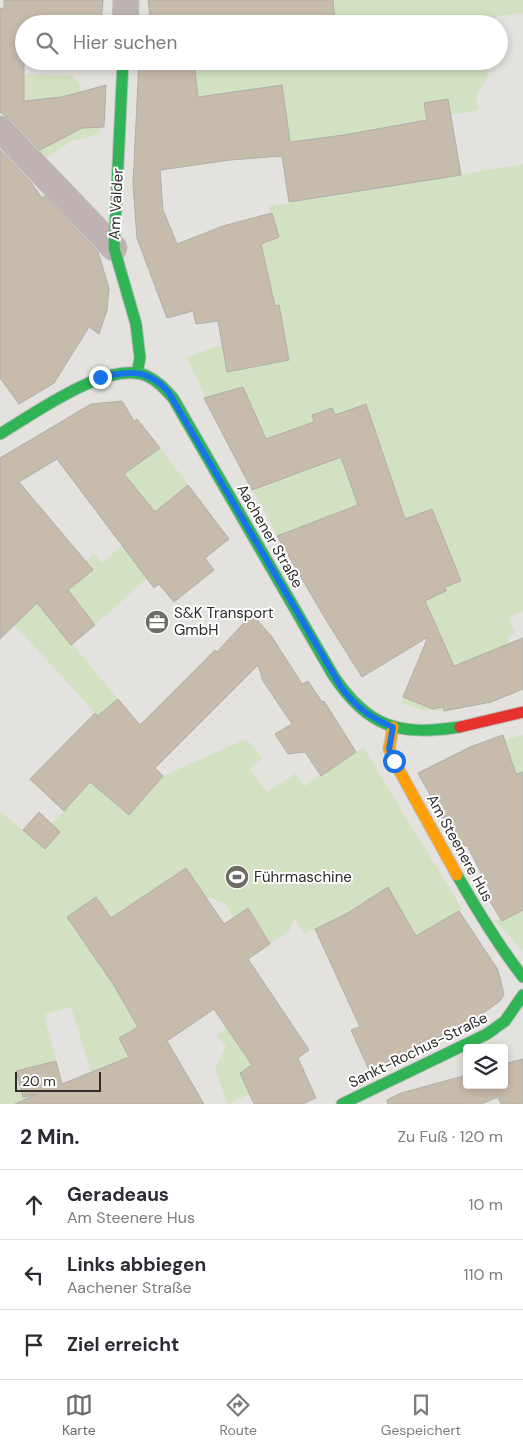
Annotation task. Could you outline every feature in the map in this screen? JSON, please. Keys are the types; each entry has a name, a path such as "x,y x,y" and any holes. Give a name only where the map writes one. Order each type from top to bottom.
{"street":[{"path":"125,15 126,0"},
{"name":"Am Valder","path":"123,70 114,248 136,324 140,358 137,373"},
{"path":"0,129 114,248"},
{"name":"Aachener Straße","path":"0,434 88,382 113,374 137,373 156,379 169,393 341,687 359,708 377,721 393,727 420,732 450,730 523,712"},
{"name":"Am Steenere Hus","path":"393,727 389,749 394,761 475,907 503,951 523,977"},
{"name":"Sankt-Rochus-Straße","path":"342,1104 487,1034 505,1021 523,995"}],"green space":[{"path":"317,0 523,0 523,13 508,15 279,15"},
{"path":"195,70 488,70 487,78 476,95 478,110 344,135 281,143 273,86 198,97"},
{"path":"23,75 72,76 80,84 81,92 66,97 29,102 15,87"},
{"path":"101,121 100,134 72,141 43,160 31,146 61,131"},
{"path":"523,164 523,611 509,617 515,633 507,636 511,650 454,665 438,630 416,606 446,591 417,514 291,560 239,465 241,464 230,442 228,443 186,357 222,345 232,254 275,228 269,206"},
{"path":"160,448 188,485 155,512 143,497 120,476"},
{"path":"125,544 201,562 164,591 150,575 95,625 68,590 88,574 81,565 94,554 101,563"},
{"path":"0,573 14,575 118,699 98,716 0,609"},
{"path":"435,669 444,711 422,710 401,703 410,679"},
{"path":"523,735 523,796 504,740"},
{"path":"246,739 263,758 249,769 267,792 295,774 305,786 363,747 462,909 415,937 412,934 415,932 388,888 346,914 305,934 295,918 289,931 258,952 223,902 205,896 186,868 132,904 163,950 112,919 96,897 68,917 113,984 170,1081 128,1057 96,1070 109,1101 101,1104 71,1007 44,1015 56,1061 35,1094 38,1104 0,1104 0,811 36,841 90,782 129,815 163,776"},
{"path":"523,844 523,951 496,921 504,917"},
{"path":"227,1028 252,1065 240,1073 249,1094 228,1104 215,1068 226,1047 217,1035"}],"building":[{"path":"4,0 103,0 102,15 15,15 15,70 24,70 24,101 62,97 106,85 104,127 82,128 40,150 10,119 0,112 0,8 4,9"},
{"path":"148,0 333,0 334,15 150,15"},
{"path":"139,70 195,70 198,97 282,85 290,142 344,135 427,120 424,103 448,99 461,175 289,202 282,156 230,160 160,170 163,210 177,244 223,226 272,213 279,237 261,244 275,306 279,305 289,360 227,372 218,321 196,324 193,311 167,318 137,238 133,184"},
{"path":"0,150 30,181 42,198 45,196 98,252 109,288 107,310 99,334 89,327 54,383 19,404 0,378"},
{"path":"243,387 266,439 314,422 312,415 332,408 335,415 366,404 405,519 432,509 461,581 445,587 446,591 425,601 454,666 523,638 523,689 491,702 444,711 443,707 433,709 403,697 428,637 362,677 277,536 358,505 341,457 252,490 204,398"},
{"path":"122,401 134,421 137,419 160,448 124,474 155,512 188,485 229,539 205,558 214,570 174,602 159,584 154,588 57,459 19,482 93,570 68,590 95,625 71,645 37,603 0,639 0,458 91,404"},
{"path":"252,614 272,637 302,684 308,681 322,702 324,701 356,752 321,776 305,752 288,754 275,734 292,724 263,681 258,665 155,768 163,776 129,815 90,782 64,811 30,779 95,713 98,716 118,699 140,725 215,650 217,652"},
{"path":"503,735 516,774 523,772 523,910 502,921 486,895 491,892 467,845 460,849 418,773 470,747"},
{"path":"39,812 60,832 45,849 23,830"},
{"path":"186,868 224,924 248,908 270,944 248,959 309,1050 298,1058 316,1098 303,1104 254,1104 240,1073 252,1065 214,1009 167,1041 204,1104 15,1104 35,1095 23,1097 16,1071 56,1061 62,1084 129,1057 119,1038 138,1027 113,984 67,917 96,897 111,918"},
{"path":"388,887 416,936 459,911 498,970 504,995 500,1001 472,1021 370,1072 351,1030 360,1027 315,929 346,914"},
{"path":"523,1059 523,1104 501,1104 498,1097 481,1104 388,1104 387,1100 401,1093 463,1076 463,1089 508,1089 508,1063"}],"traffic: fast":[{"path":"123,70 114,248 136,324 140,358 137,373"},
{"path":"0,434 51,402 92,382 112,375 131,373 147,376 155,380 173,398 333,675 346,693 372,717 387,724 419,730 460,727"},
{"path":"457,875 488,927 523,977"},
{"path":"342,1104 487,1034 505,1021 523,995"}],"traffic: slow":[{"path":"393,727 389,749 394,761 457,875"}],"traffic: jam":[{"path":"460,727 523,712"}],"place":[{"name":"S&K Transport GmbH","path":"157,622"},
{"name":"Führmaschine","path":"237,877"}],"route":[{"path":"100,377 113,374 137,373 156,379 163,385 333,676 359,708 377,721 393,727 389,749 394,761"}]}
